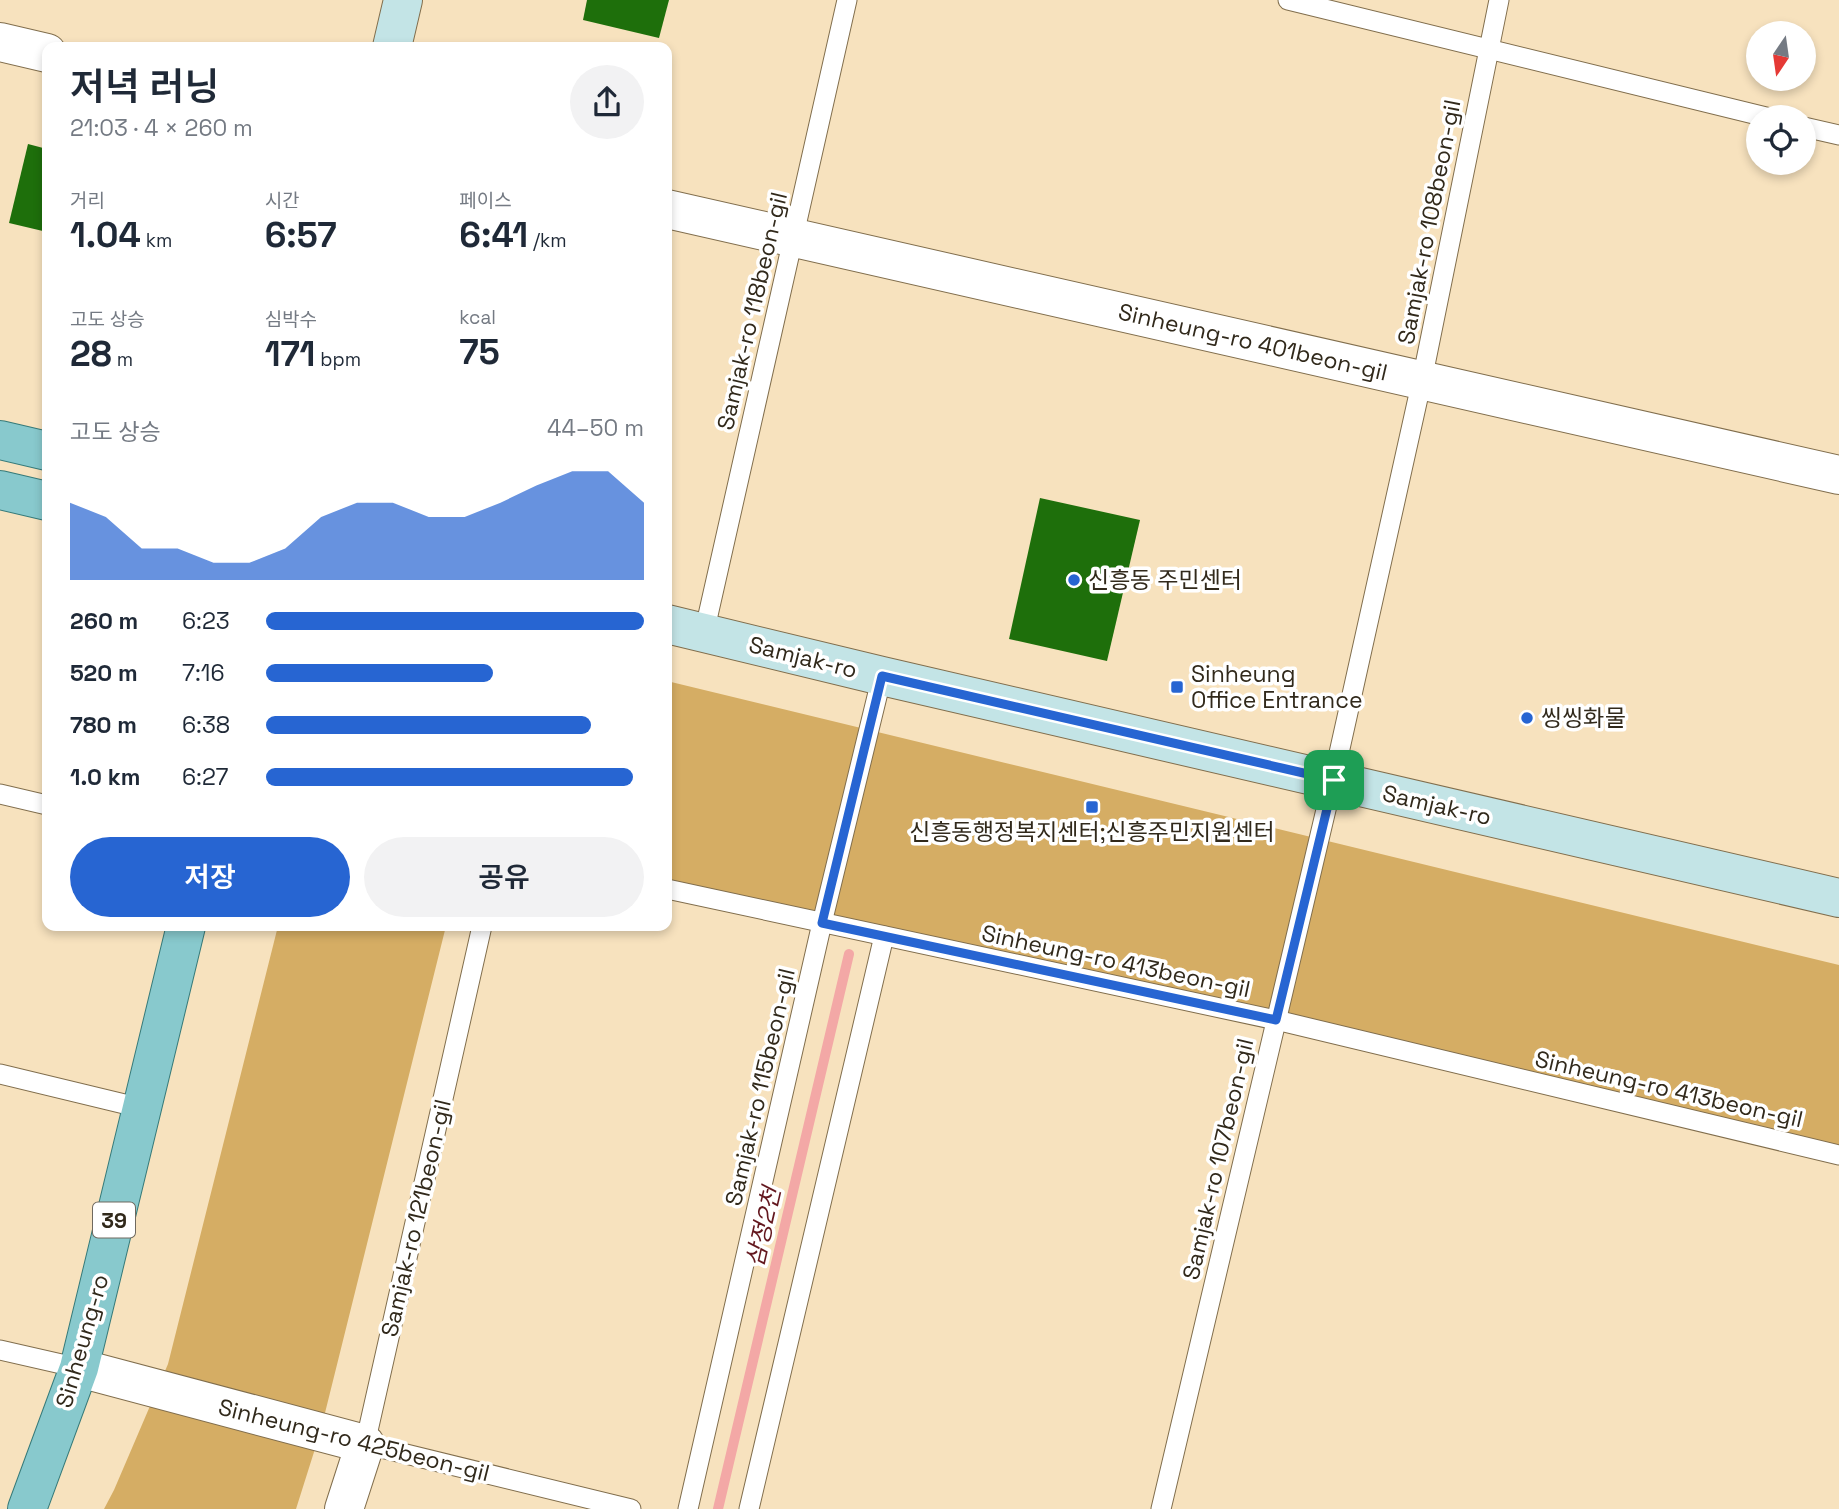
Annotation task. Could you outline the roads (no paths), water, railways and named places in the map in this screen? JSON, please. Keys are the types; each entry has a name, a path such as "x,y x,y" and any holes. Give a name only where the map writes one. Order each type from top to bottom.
{"main road":[{"path":"0,439 42,450"},
{"path":"0,490 42,500"},
{"name":"Sinheung-ro","path":"27,1509 79,1368 185,931"}],"street":[{"path":"393,42 403,0"},
{"path":"0,42 42,52"},
{"name":"Sinheung-ro 401beon-gil","path":"672,210 1839,475"},
{"name":"Samjak-ro","path":"672,625 1839,898"},
{"name":"Sinheung-ro 425beon-gil","path":"79,1368 365,1444"},
{"name":"Samjak-ro 121beon-gil","path":"344,1509 365,1444"}],"lane":[{"name":"Samjak-ro 118beon-gil","path":"704,633 847,0"},
{"path":"1288,0 1746,112"},
{"name":"Samjak-ro 108beon-gil","path":"1334,780 1422,380 1499,0"},
{"path":"1816,130 1839,135"},
{"name":"Samjak-ro 115beon-gil","path":"688,1509 822,923 882,676"},
{"name":"Samjak-ro 107beon-gil","path":"1161,1509 1334,780"},
{"path":"0,794 42,804"},
{"name":"Sinheung-ro 413beon-gil","path":"672,890 1276,1020 1839,1155"},
{"name":"Samjak-ro 121beon-gil","path":"365,1444 481,931"},
{"path":"749,1509 884,936"},
{"path":"0,1074 141,1108"},
{"path":"0,1350 79,1368"},
{"name":"Sinheung-ro 425beon-gil","path":"365,1444 631,1509"}],"waterway":[{"name":"삼정2천","path":"718,1509 849,954"}],"place":[{"name":"신흥동 주민센터","path":"1074,580"},
{"name":"Sinheung Office Entrance","path":"1177,687"},
{"name":"씽씽화물","path":"1527,718"},
{"name":"신흥동행정복지센터;신흥주민지원센터","path":"1092,807"}]}
